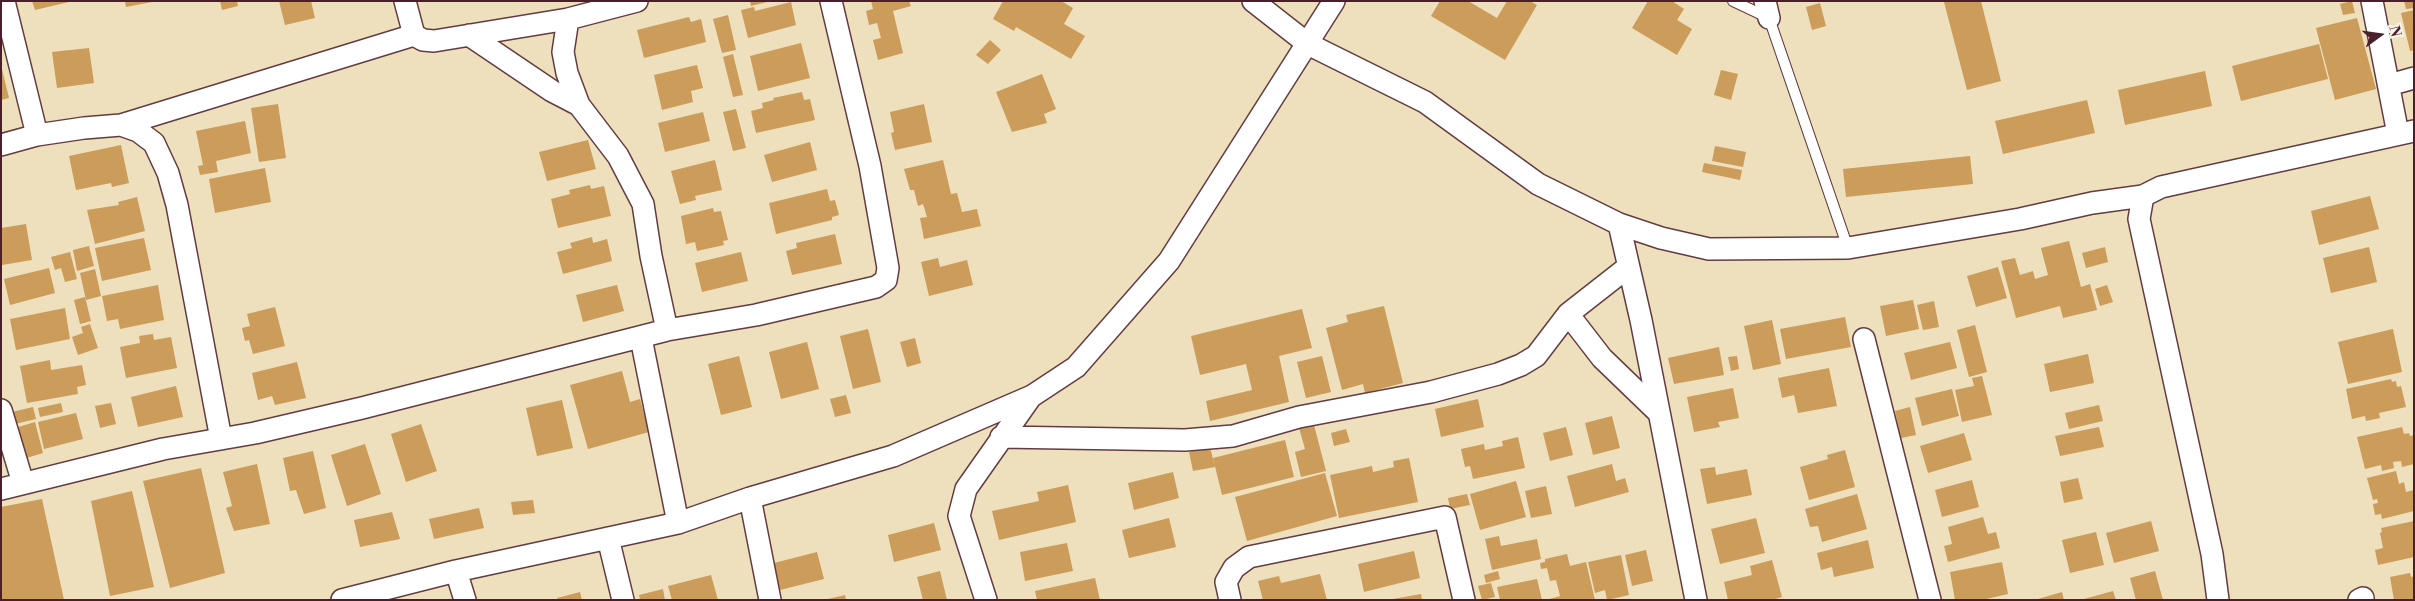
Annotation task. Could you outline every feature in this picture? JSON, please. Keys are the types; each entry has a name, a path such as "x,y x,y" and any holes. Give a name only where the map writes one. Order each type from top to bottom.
{"street":[{"path":"4,1 37,135"},
{"path":"405,1 414,35 423,40 434,41 568,19 637,1"},
{"path":"1,489 163,449 221,439 362,408 667,330 756,315 876,287 886,280 888,268 870,166 831,1"},
{"path":"1253,1 1308,44 1425,102 1538,184 1619,224 1661,238 1709,249 1848,248 2020,219 2092,202 2143,196 2161,187 2406,132 2389,85 2372,1"},
{"path":"342,600 456,571 678,523 750,498 893,456 978,421 1032,396 1076,367 1169,261 1334,1"},
{"path":"568,19 562,52 567,73 579,105 618,156 643,204 651,256 667,330"},
{"path":"1,145 37,135 121,125 414,35"},
{"path":"469,35 552,91 579,105"},
{"path":"2389,85 2414,78"},
{"path":"121,125 138,131 154,143 168,174 177,205 221,439"},
{"path":"2143,196 2140,219 2212,554 2218,600"},
{"path":"1619,224 1696,600"},
{"path":"1001,437 1185,440 1233,436 1299,418 1431,392 1498,374 1521,365 1536,356 1568,314 1628,267"},
{"path":"1568,314 1602,358 1658,412"},
{"path":"640,338 678,523"},
{"path":"1864,340 1930,600"},
{"path":"986,600 960,516 966,489 1001,437 1032,396"},
{"path":"1,410 23,483"},
{"path":"750,498 770,600"},
{"path":"1230,600 1226,582 1234,568 1250,557 1445,517 1464,600"},
{"path":"608,538 623,600"},
{"path":"456,571 465,600"}],"lane":[{"path":"1734,1 1767,10 1848,248"}],"building":[{"path":"32,1 69,1 69,2 35,10"},
{"path":"125,1 152,1 152,2 126,7"},
{"path":"220,1 237,1 238,6 222,10"},
{"path":"279,1 311,1 315,18 285,25"},
{"path":"750,1 767,1 767,2 751,6"},
{"path":"871,1 909,1 911,6 893,11 903,53 878,60 873,40 881,38 877,23 869,25 866,11 873,9"},
{"path":"1003,1 1061,1 1073,8 1064,24 1085,36 1071,59 1016,27 1014,31 993,19"},
{"path":"1440,1 1468,1 1497,18 1507,1 1530,1 1537,5 1505,60 1431,16"},
{"path":"1648,1 1672,1 1684,9 1677,20 1692,29 1677,55 1632,28"},
{"path":"1981,1 2001,81 1967,90 1944,2"},
{"path":"2352,1 2355,13 2343,15 2340,4"},
{"path":"2404,1 2414,1 2414,8 2406,9"},
{"path":"791,2 796,25 748,38 741,10 754,7 755,11"},
{"path":"1820,3 1826,26 1812,30 1806,7"},
{"path":"2414,10 2414,50 2410,51 2401,13"},
{"path":"728,15 736,50 722,53 713,19"},
{"path":"689,17 691,22 701,19 706,42 644,58 637,30"},
{"path":"2357,18 2376,89 2335,100 2316,28"},
{"path":"990,40 1001,50 988,64 976,55"},
{"path":"801,43 810,78 758,91 750,56"},
{"path":"2319,44 2328,79 2241,101 2232,66"},
{"path":"89,48 94,83 57,88 52,52"},
{"path":"733,54 743,95 733,97 723,57"},
{"path":"1,65 9,98 1,100"},
{"path":"697,65 703,88 691,91 693,102 662,110 654,75"},
{"path":"1721,70 1738,74 1731,100 1714,95"},
{"path":"2205,71 2212,106 2125,125 2118,90"},
{"path":"1042,74 1056,109 1044,114 1047,123 1012,132 996,92"},
{"path":"802,92 804,100 810,99 815,120 756,133 751,111 763,108 762,103 774,100 773,98"},
{"path":"2087,100 2095,133 2003,154 1995,121"},
{"path":"278,104 286,158 259,162 251,108"},
{"path":"924,104 932,142 895,150 891,133 894,132 890,112"},
{"path":"736,109 746,148 733,151 723,112"},
{"path":"703,112 710,141 665,152 658,123"},
{"path":"245,121 251,153 216,161 218,172 200,175 198,166 203,165 196,131"},
{"path":"588,140 596,169 547,181 539,152"},
{"path":"810,142 817,170 772,182 764,155"},
{"path":"121,145 129,183 112,187 111,183 76,190 69,156"},
{"path":"1715,146 1746,152 1743,167 1712,161"},
{"path":"1970,156 1973,184 1846,197 1843,169"},
{"path":"715,160 722,190 695,196 696,200 680,204 671,171"},
{"path":"943,160 951,194 957,193 962,212 977,209 981,226 924,239 920,218 927,217 923,204 918,206 914,190 910,190 904,169"},
{"path":"1704,163 1742,170 1740,180 1702,172"},
{"path":"265,168 271,202 215,213 209,179"},
{"path":"590,185 591,189 604,186 611,216 558,228 551,199 570,194 569,190"},
{"path":"827,189 830,201 835,200 839,215 832,217 832,220 776,234 769,203"},
{"path":"2370,196 2379,229 2319,245 2311,211"},
{"path":"137,197 145,231 95,244 87,210 119,205 118,202"},
{"path":"713,208 714,212 721,211 728,240 723,241 724,245 697,251 695,242 686,244 681,216"},
{"path":"26,224 32,260 2,265 1,228"},
{"path":"835,234 842,264 792,275 786,251 797,248 796,243"},
{"path":"592,237 593,243 607,239 612,261 563,274 557,252 572,248 570,243"},
{"path":"144,238 151,270 102,281 95,248"},
{"path":"2069,241 2081,287 2090,284 2097,310 2063,318 2060,306 2016,318 2001,261 2015,258 2020,275 2033,271 2035,279 2048,275 2041,248"},
{"path":"89,246 94,266 77,271 73,250"},
{"path":"2105,247 2108,262 2086,268 2082,253"},
{"path":"2369,247 2377,282 2331,293 2323,258"},
{"path":"70,252 77,279 65,282 61,268 55,270 51,257"},
{"path":"741,252 748,281 702,292 695,263"},
{"path":"938,258 940,267 967,260 973,285 929,296 921,262"},
{"path":"1998,267 2007,298 1976,307 1967,276"},
{"path":"49,268 55,293 10,305 4,279"},
{"path":"95,269 101,296 86,300 80,273"},
{"path":"158,285 164,320 120,329 118,319 107,321 102,296"},
{"path":"617,285 624,311 583,322 576,295"},
{"path":"2107,285 2113,302 2100,306 2095,289"},
{"path":"85,297 91,321 80,324 74,300"},
{"path":"1913,300 1919,329 1886,336 1880,306"},
{"path":"1934,301 1939,327 1923,330 1917,305"},
{"path":"1384,306 1403,383 1365,393 1363,384 1342,390 1326,328 1348,322 1346,315"},
{"path":"275,307 285,346 253,354 249,340 245,341 242,328 250,326 247,314"},
{"path":"65,308 70,339 16,350 10,319"},
{"path":"1302,309 1312,348 1279,356 1289,402 1210,421 1206,401 1252,390 1246,364 1200,375 1191,336"},
{"path":"1845,317 1851,347 1786,359 1780,329"},
{"path":"1772,320 1781,364 1753,370 1744,326"},
{"path":"90,324 98,348 78,355 72,337 83,333 81,327"},
{"path":"1975,325 1987,372 1969,377 1957,330"},
{"path":"868,329 881,382 853,389 840,336"},
{"path":"2393,329 2402,372 2348,384 2338,342"},
{"path":"153,334 154,340 171,337 177,368 126,378 120,347 140,343 139,336"},
{"path":"915,338 921,363 907,367 900,342"},
{"path":"807,342 819,389 781,399 769,352"},
{"path":"1950,342 1957,368 1911,380 1904,353"},
{"path":"1719,347 1724,375 1674,384 1668,358"},
{"path":"2088,354 2094,383 2050,392 2044,364"},
{"path":"739,356 752,407 721,415 708,364"},
{"path":"1322,356 1331,392 1306,398 1297,362"},
{"path":"1737,356 1739,369 1731,371 1728,357"},
{"path":"50,360 51,370 82,365 86,385 77,387 78,394 27,403 20,366"},
{"path":"297,362 306,398 275,405 272,396 258,400 252,373"},
{"path":"1829,368 1837,406 1798,413 1794,395 1782,398 1778,378"},
{"path":"622,371 630,402 640,399 649,432 588,449 570,385"},
{"path":"1982,376 1992,415 1962,422 1955,390 1974,386 1972,378"},
{"path":"2391,379 2392,382 2396,381 2397,387 2401,386 2406,407 2379,413 2380,418 2366,421 2365,416 2352,419 2346,389"},
{"path":"176,386 183,417 138,427 131,397"},
{"path":"1733,388 1739,418 1718,422 1720,427 1694,432 1687,397"},
{"path":"1952,389 1959,416 1922,426 1915,398"},
{"path":"846,395 851,413 835,417 830,399"},
{"path":"1478,399 1484,427 1441,437 1435,409"},
{"path":"562,400 573,448 537,456 526,408"},
{"path":"61,403 63,412 40,417 38,408"},
{"path":"111,403 116,424 100,428 95,406"},
{"path":"2099,405 2103,421 2069,429 2065,413"},
{"path":"33,407 36,419 15,424 12,412"},
{"path":"1910,407 1916,435 1901,438 1895,411"},
{"path":"76,413 83,439 44,449 38,422"},
{"path":"1612,416 1620,448 1593,455 1585,423"},
{"path":"35,422 43,453 23,459 15,428"},
{"path":"421,424 437,471 406,482 391,434"},
{"path":"1314,425 1326,471 1301,477 1295,452 1305,449 1299,428"},
{"path":"1566,427 1573,455 1550,461 1543,433"},
{"path":"2099,427 2104,447 2060,456 2055,436"},
{"path":"2402,427 2404,434 2414,435 2414,464 2402,467 2401,461 2393,462 2394,468 2382,471 2381,465 2365,469 2357,437"},
{"path":"1346,429 1350,442 1334,446 1331,433"},
{"path":"1964,433 1972,460 1928,473 1920,446"},
{"path":"1518,437 1525,468 1473,479 1470,466 1465,467 1461,449 1484,444 1485,450 1503,446 1502,441"},
{"path":"1285,440 1294,477 1222,495 1213,458"},
{"path":"365,444 381,494 347,506 331,455"},
{"path":"1210,447 1215,467 1193,471 1189,452"},
{"path":"1845,450 1855,487 1809,500 1800,467 1828,459 1827,455"},
{"path":"313,451 326,508 304,514 296,490 290,491 283,458"},
{"path":"1409,458 1418,502 1339,518 1330,475 1372,466 1373,472 1394,467 1393,461"},
{"path":"257,464 270,524 234,531 226,508 232,506 223,472"},
{"path":"1612,464 1616,481 1625,478 1629,492 1575,507 1567,476"},
{"path":"1715,467 1716,475 1747,469 1752,495 1707,504 1700,469"},
{"path":"201,468 225,573 170,588 143,481"},
{"path":"2396,471 2399,484 2404,482 2406,492 2414,490 2414,511 2382,519 2381,514 2375,515 2373,504 2378,503 2377,499 2373,500 2367,478"},
{"path":"1173,472 1179,498 1134,510 1128,483"},
{"path":"1325,473 1337,516 1247,541 1235,497"},
{"path":"2078,478 2083,499 2064,503 2060,482"},
{"path":"1972,480 1979,507 1942,517 1935,490"},
{"path":"1516,481 1526,517 1480,530 1470,494"},
{"path":"1068,485 1076,522 999,540 992,511 1039,501 1037,492"},
{"path":"1546,486 1552,514 1531,518 1525,491"},
{"path":"132,491 154,587 110,596 91,501"},
{"path":"1467,494 1470,505 1450,509 1448,498"},
{"path":"1857,494 1867,529 1822,542 1818,526 1810,527 1805,509"},
{"path":"42,499 64,600 1,600 1,507"},
{"path":"533,500 535,513 513,515 511,502"},
{"path":"479,508 484,528 434,539 429,519"},
{"path":"392,512 400,539 360,547 354,520"},
{"path":"1983,517 1988,534 1996,532 2000,548 1948,562 1944,546 1952,544 1948,527"},
{"path":"1169,518 1176,547 1129,558 1122,530"},
{"path":"1756,518 1765,553 1720,564 1711,529"},
{"path":"2151,521 2159,551 2114,563 2106,533"},
{"path":"2414,521 2414,557 2378,565 2375,550 2383,548 2381,528"},
{"path":"934,523 941,550 894,562 888,535"},
{"path":"2096,532 2104,565 2070,573 2062,540"},
{"path":"1499,536 1501,546 1537,539 1541,559 1492,570 1485,539"},
{"path":"1868,540 1874,568 1834,577 1832,567 1821,570 1817,553"},
{"path":"1067,543 1073,571 1025,581 1020,552"},
{"path":"1646,550 1653,581 1632,586 1625,555"},
{"path":"1414,551 1420,578 1364,592 1358,564"},
{"path":"817,552 824,579 780,590 774,563"},
{"path":"1567,554 1570,566 1586,562 1595,600 1546,600 1560,596 1556,580 1550,581 1547,568 1541,569 1540,563 1545,562 1545,559"},
{"path":"1621,555 1629,595 1607,600 1605,590 1595,593 1588,562"},
{"path":"1772,560 1782,597 1772,600 1728,600 1724,582 1752,575 1750,566"},
{"path":"2002,562 2008,594 1982,600 1955,600 1950,572"},
{"path":"940,571 947,600 923,600 917,577"},
{"path":"1498,571 1500,579 1486,583 1484,575"},
{"path":"2155,571 2163,600 2136,600 2130,578"},
{"path":"2410,573 2411,577 2414,576 2414,600 2394,600 2390,577"},
{"path":"1320,574 1327,600 1263,600 1258,581 1279,576 1281,583"},
{"path":"711,575 718,600 672,600 668,586"},
{"path":"1095,578 1100,600 1037,600 1035,591"},
{"path":"1537,579 1542,600 1500,600 1497,587"},
{"path":"1491,583 1495,597 1482,600 1478,586"},
{"path":"663,589 665,600 640,600 639,595"},
{"path":"2113,591 2116,600 2084,600 2084,599"},
{"path":"580,592 582,600 558,600 557,598"},
{"path":"2062,592 2064,600 2038,600 2038,599"},
{"path":"1421,594 1422,600 1393,600 1393,599"},
{"path":"845,595 846,600 828,600 828,599"}]}
